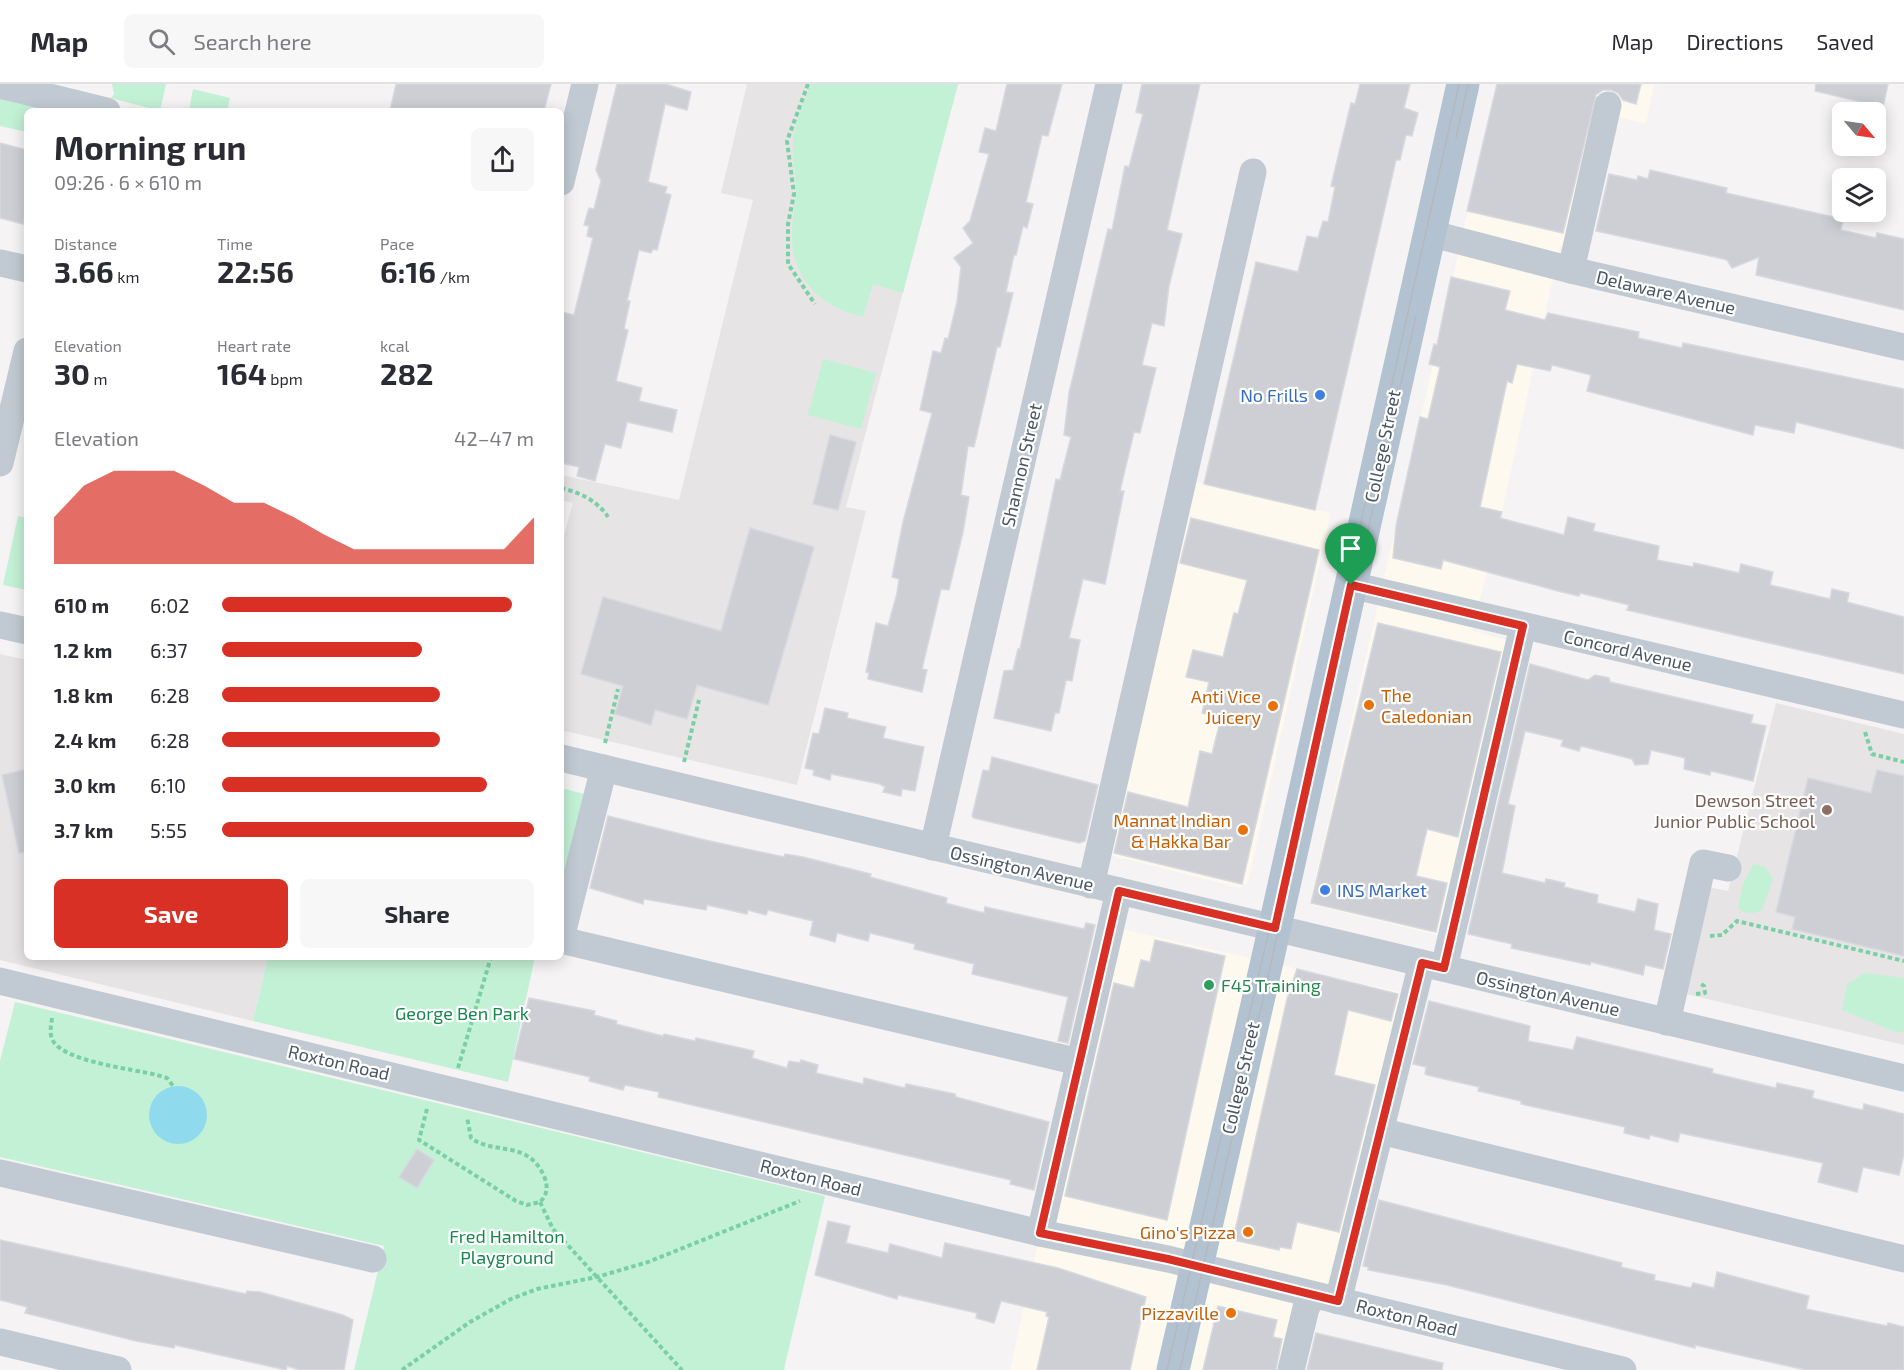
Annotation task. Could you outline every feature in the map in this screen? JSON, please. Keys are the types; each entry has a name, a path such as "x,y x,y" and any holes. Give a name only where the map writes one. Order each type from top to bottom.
{"main road":[{"name":"College Street","path":"1173,1370 1275,928 1463,84"}],"street":[{"path":"564,170 585,84"},
{"name":"Shannon Street","path":"933,847 1109,84"},
{"path":"0,85 94,103"},
{"path":"1571,270 1608,105"},
{"path":"1091,885 1252,172"},
{"name":"Delaware Avenue","path":"1429,233 1571,270 1904,347"},
{"path":"0,263 24,268"},
{"path":"0,463 24,363"},
{"name":"Concord Avenue","path":"1351,585 1904,715"},
{"path":"0,625 24,630"},
{"path":"1291,1370 1306,1308 1326,1298 1433,966 1523,626"},
{"path":"564,927 605,756"},
{"name":"Ossington Avenue","path":"564,758 605,756 933,847 1904,1078"},
{"path":"1667,1022 1704,863 1728,868"},
{"path":"1040,1233 1119,891"},
{"path":"564,940 1079,1062"},
{"name":"Roxton Road","path":"0,981 460,1098 818,1178 1040,1233 1196,1266 1623,1370"},
{"path":"1380,1131 1904,1259"},
{"path":"0,1173 373,1259"},
{"path":"0,1342 118,1370"}],"path":[{"path":"808,84 787,141 794,194 788,224 788,264 815,304"},
{"path":"564,489 580,494 596,504 608,517"},
{"path":"605,756 618,689"},
{"path":"684,762 699,700"},
{"path":"1863,728 1872,754 1904,762"},
{"path":"1705,943 1710,936 1722,935 1737,921 1904,961"},
{"path":"424,1121 419,1140 516,1201 527,1205 540,1202 547,1191 541,1171 526,1155 516,1150 480,1145 471,1138 467,1129 460,1098 490,960"},
{"path":"1692,993 1705,993 1704,986 1695,979"},
{"path":"54,1009 50,1032 53,1041 66,1052 167,1078 174,1087"},
{"path":"402,1370 470,1322 512,1299 554,1284 597,1277 648,1262 802,1201 814,1190 818,1178"},
{"path":"540,1202 553,1229 682,1370"}],"shaded area":[{"path":"747,84 958,84 846,507 866,511 797,785 564,731 564,536 573,503 564,501 564,476 679,500 753,200 721,193"},
{"path":"1497,84 1654,84 1646,124 1611,115 1578,250 1560,246 1502,512 1472,631 1516,642 1450,938 1312,905 1310,901"},
{"path":"1192,481 1331,513 1248,882 1240,888 1106,854"},
{"path":"0,654 24,659 24,960 267,960 253,1021 0,960"},
{"name":"Dewson Street Junior Public School","path":"1776,703 1904,734 1904,1045 1682,993 1703,886 1728,891"},
{"path":"1108,926 1413,995 1333,1285 1314,1314 1301,1370 1010,1370"}],"green space":[{"path":"112,84 166,84 161,108 149,108 111,98 114,94"},
{"path":"811,84 958,84 903,293 873,284 863,317 834,306 811,288 797,264 793,249 792,228 796,192 793,141 798,119"},
{"path":"193,89 230,98 228,108 190,108"},
{"path":"0,96 44,108 24,108 24,131 0,126"},
{"path":"823,359 876,373 861,429 808,415"},
{"path":"18,516 24,517 24,589 3,585"},
{"path":"564,789 588,795 564,897"},
{"path":"1753,864 1764,866 1773,878 1762,910 1750,913 1738,908 1743,884"},
{"name":"George Ben Park","path":"267,960 534,960 508,1082 253,1021"},
{"path":"1865,973 1904,978 1904,1031 1898,1033 1842,1010 1847,984"},
{"name":"Fred Hamilton Playground","path":"15,1002 825,1196 784,1369 787,1370 354,1370 384,1246 0,1157 0,1061"}],"water":[{"path":"178,1086 189,1088 202,1099 207,1115 205,1126 194,1139 178,1144 167,1142 154,1131 149,1115 151,1104 162,1091"}],"building":[{"path":"396,84 551,84 545,108 391,108"},
{"path":"617,84 666,84 691,92 687,110 665,104 648,182 667,187 665,193 671,195 657,250 653,249 651,253 639,250 627,301 630,301 624,329 628,330 616,381 642,388 639,401 677,410 672,432 627,422 621,448 605,444 595,481 577,476 579,467 564,464 564,313 574,315 593,238 587,236 589,226 584,225 589,208 594,209 601,181 596,170"},
{"path":"1007,84 1062,84 1048,136 1042,135 1026,202 1033,204 1027,228 1023,226 1016,255 1014,255 1006,292 1013,293 1000,347 997,347 974,447 968,446 961,495 969,497 963,532 949,590 941,589 922,669 927,670 922,692 868,679 869,673 866,672 876,623 888,626 897,593 899,579 892,577 903,522 932,413 920,410 933,351 941,353 945,338 948,339 957,302 961,267 954,258 973,243 963,228 970,221 989,154 979,152 985,128 996,131"},
{"path":"1142,84 1200,84 1167,230 1182,234 1169,286 1164,326 1152,323 1142,365 1156,368 1140,433 1134,432 1120,491 1124,491 1105,584 1083,579 1069,638 1080,640 1072,681 1066,680 1059,713 1055,713 1051,731 994,718 1004,671 1013,670 1018,649 1020,649 1056,479 1060,480 1071,437 1064,435 1069,393 1108,229 1112,230 1125,166 1129,167 1143,114 1136,112"},
{"path":"1360,84 1410,84 1404,108 1418,113 1412,136 1406,135 1400,160 1396,160 1315,510 1204,484 1256,262 1298,272 1307,236 1318,238 1323,221 1328,222 1335,187 1331,186 1351,103 1355,104"},
{"path":"1497,84 1641,84 1636,104 1623,100 1618,93 1611,90 1603,90 1596,95 1563,233 1467,211"},
{"path":"1816,84 1888,84 1884,102 1862,102 1815,91"},
{"path":"0,143 24,149 24,219 23,224 0,218"},
{"path":"1650,170 1727,188 1726,193 1832,217 1832,222 1842,222 1841,230 1876,238 1877,233 1904,239 1904,310 1756,275 1759,257 1732,268 1727,260 1596,231 1609,174 1637,180 1638,176 1648,179"},
{"path":"1451,277 1510,291 1505,310 1545,320 1548,313 1639,332 1638,338 1682,348 1683,343 1904,389 1904,449 1796,422 1794,433 1755,425 1753,435 1587,391 1591,375 1552,365 1550,371 1517,364 1512,383 1507,381 1480,507 1502,512 1500,518 1564,535 1568,517 1595,524 1593,531 1659,546 1657,560 1693,567 1694,563 1739,573 1741,564 1773,572 1770,585 1830,599 1832,589 1849,593 1847,602 1904,617 1904,674 1627,610 1629,605 1580,593 1579,596 1558,591 1443,560 1441,569 1393,558 1396,526 1420,417 1428,419 1440,367 1429,364 1434,344 1437,345"},
{"path":"830,435 856,442 838,510 813,504"},
{"path":"1191,518 1319,550 1242,884 1114,853 1128,792 1188,807 1200,751 1212,754 1221,718 1202,713 1209,682 1186,677 1193,650 1223,657 1234,613 1238,614 1247,580 1180,563"},
{"path":"750,528 814,547 768,705 697,685 687,719 655,710 651,725 615,714 623,686 581,674 603,597 721,631"},
{"path":"1378,623 1501,652 1458,837 1427,829 1416,876 1447,883 1436,932 1311,903"},
{"path":"1530,664 1588,680 1595,675 1609,678 1610,682 1753,715 1751,723 1766,726 1753,781 1711,771 1710,775 1684,769 1685,758 1651,750 1648,764 1635,765 1632,759 1581,746 1579,751 1561,746 1563,740 1525,731 1508,804 1515,806 1502,873 1545,883 1546,879 1565,883 1564,887 1598,895 1597,903 1635,912 1638,899 1658,904 1654,930 1671,934 1663,969 1645,965 1643,975 1591,962 1590,965 1511,948 1512,944 1468,934"},
{"path":"825,708 848,713 847,718 886,727 883,738 924,747 915,791 902,789 901,796 883,792 885,787 880,784 831,774 830,780 813,775 814,770 805,768 813,733 819,734"},
{"path":"992,757 1098,785 1085,841 1079,843 974,818 972,816 983,770 989,771"},
{"path":"24,770 24,852 19,853 2,775"},
{"path":"1877,770 1904,776 1904,956 1792,929 1795,917 1776,912 1808,778 1871,793"},
{"path":"608,816 705,840 784,857 785,854 803,857 871,874 870,877 947,898 946,903 984,913 985,907 1084,929 1086,923 1095,925 1068,1043 1058,1041 1068,997 972,974 974,964 914,949 915,944 870,933 868,941 837,933 835,942 810,935 813,921 768,910 766,915 748,910 747,914 707,905 706,910 644,899 643,904 590,888"},
{"path":"1155,940 1225,956 1167,1220 1065,1196 1114,983 1134,988 1141,960 1150,962"},
{"path":"1297,969 1398,994 1391,1021 1348,1010 1334,1075 1375,1085 1339,1232 1297,1222 1291,1249 1280,1247 1279,1250 1233,1240 1287,999"},
{"path":"529,998 595,1011 594,1015 617,1021 616,1024 663,1036 664,1034 695,1041 696,1038 754,1051 752,1058 787,1068 789,1061 800,1063 801,1060 818,1065 816,1073 863,1084 864,1078 905,1088 906,1084 955,1094 956,1097 1049,1122 1034,1190 1010,1184 1011,1180 658,1097 659,1092 625,1085 623,1090 589,1081 590,1077 514,1059"},
{"path":"1429,1001 1530,1026 1528,1041 1573,1050 1577,1037 1713,1069 1712,1073 1776,1088 1777,1083 1814,1091 1812,1098 1857,1109 1863,1110 1864,1104 1904,1114 1904,1154 1899,1175 1863,1167 1857,1192 1818,1182 1823,1163 1680,1133 1678,1142 1650,1135 1649,1139 1624,1133 1625,1127 1521,1104 1521,1101 1478,1091 1479,1087 1427,1075 1425,1074 1426,1067 1413,1064"},
{"path":"417,1149 434,1160 417,1188 399,1177"},
{"path":"1379,1200 1622,1263 1621,1267 1655,1275 1654,1280 1691,1288 1693,1283 1714,1288 1717,1272 1809,1296 1806,1309 1887,1326 1888,1323 1904,1327 1904,1370 1806,1370 1695,1345 1695,1348 1447,1285 1368,1270 1368,1267 1363,1266"},
{"path":"828,1221 850,1226 846,1243 888,1253 890,1244 942,1258 945,1243 1058,1268 1146,1297 1130,1370 1037,1370 1049,1317 1046,1316 1047,1312 1001,1301 994,1323 976,1318 977,1313 898,1295 897,1299 815,1275"},
{"path":"0,1240 246,1294 247,1291 260,1292 343,1315 353,1320 344,1370 300,1370 287,1366 286,1370 175,1345 174,1348 136,1341 25,1313 27,1307 0,1300"},
{"path":"1218,1306 1277,1320 1273,1337 1282,1339 1276,1370 1203,1370"},
{"path":"1316,1333 1443,1363 1442,1370 1307,1370"}],"tram line":[{"path":"1167,1370 1289,844 1459,84"},
{"path":"1456,138 1468,84"},
{"path":"1180,1370 1416,316"}],"place":[{"name":"No Frills","path":"1320,395"},
{"name":"The Caledonian","path":"1369,705"},
{"name":"Anti Vice Juicery","path":"1273,706"},
{"name":"Dewson Street Junior Public School","path":"1827,810"},
{"name":"Mannat Indian & Hakka Bar","path":"1243,830"},
{"name":"INS Market","path":"1325,890"},
{"name":"F45 Training","path":"1209,985"},
{"name":"Gino's Pizza","path":"1248,1232"},
{"name":"Pizzaville","path":"1231,1313"}],"route":[{"path":"1351,585 1523,626 1444,968 1422,963 1338,1301 1168,1259 1040,1233 1119,891 1275,928 1351,585"}]}
